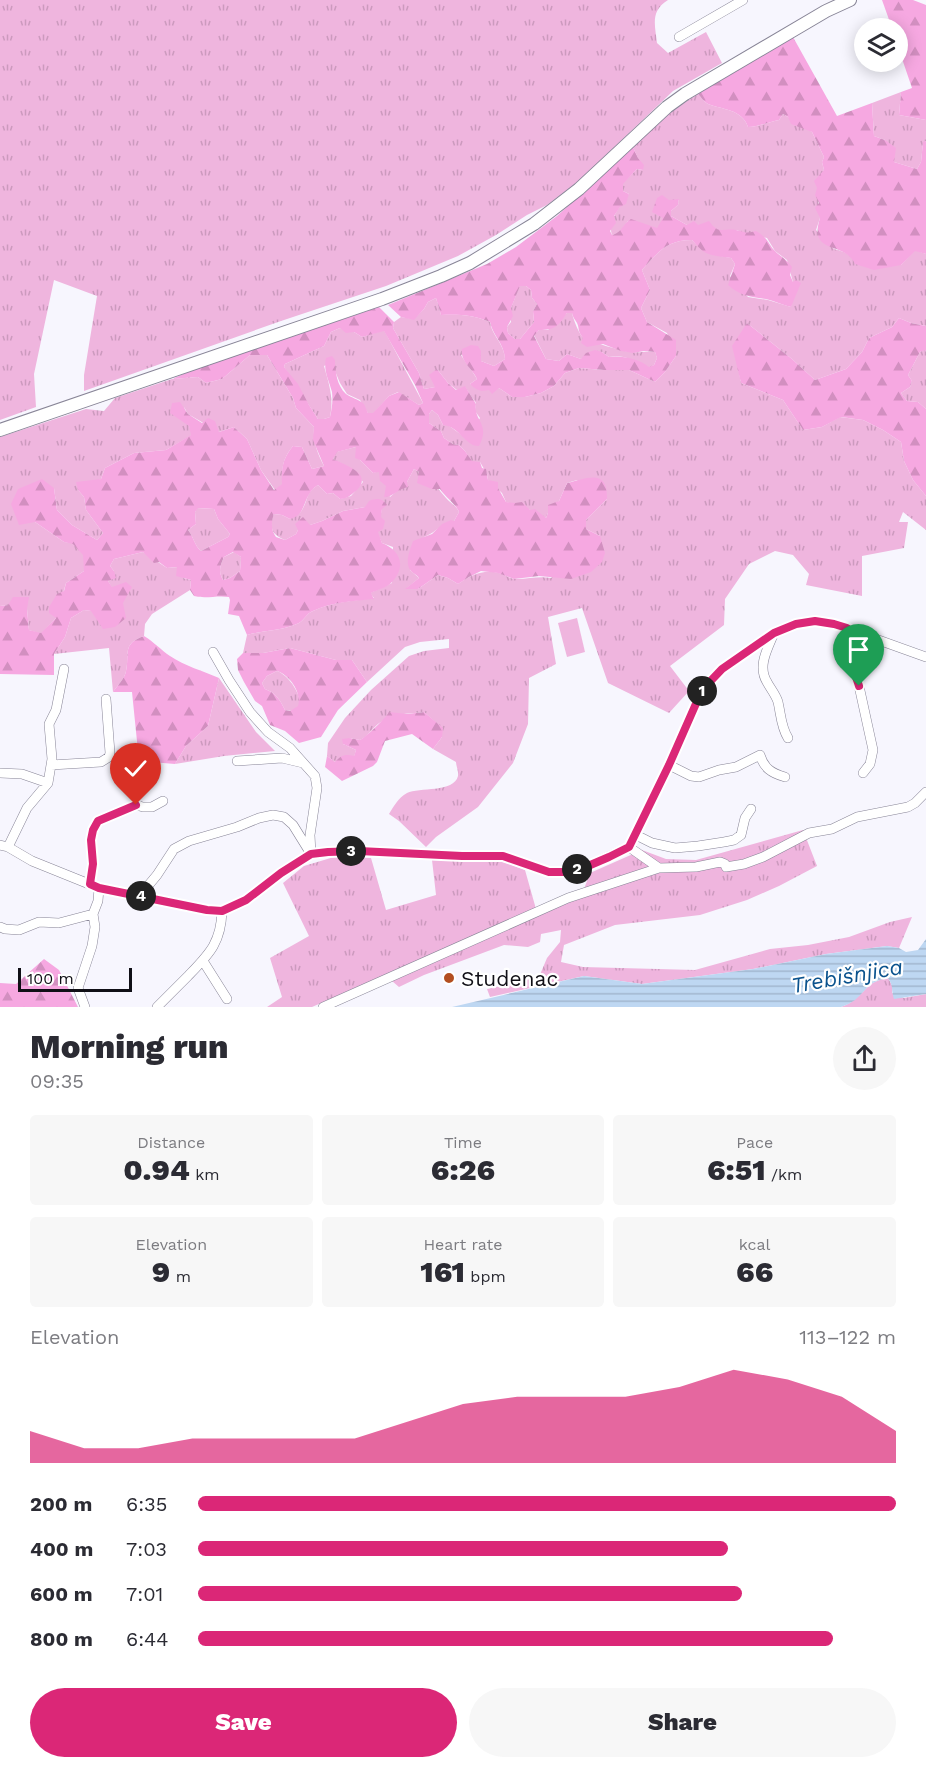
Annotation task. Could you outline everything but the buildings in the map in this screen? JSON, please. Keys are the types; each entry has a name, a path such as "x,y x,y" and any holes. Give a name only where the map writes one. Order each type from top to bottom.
{"main road":[{"path":"0,430 381,299 470,263 566,201 667,107 685,94 826,11 850,0"}],"street":[{"path":"679,37 743,0"},
{"path":"64,669 57,710 49,724 51,765 48,783 27,808 4,846 32,861 95,886 207,910 222,911 246,900 281,873 311,854 359,851 503,856 549,872 568,872 588,866 629,847 702,690 722,669 774,633 796,624 815,621 834,624 926,657"},
{"path":"847,628 845,635 848,650 859,686 873,750 870,764 863,773"},
{"path":"774,633 762,668 764,677 777,699 782,729 788,738"},
{"path":"213,652 250,712 268,732 290,748 315,776 317,788 310,835 311,854"},
{"path":"51,765 101,762 109,757 106,699"},
{"path":"669,765 691,776 699,777 736,767 760,755 763,766 785,777"},
{"path":"237,761 282,758 303,763"},
{"path":"0,772 22,774 48,783"},
{"path":"323,1007 568,898 610,883 658,868 696,867 720,862 726,867 744,864 763,857 809,833 832,829 857,817 908,807 926,792"},
{"path":"84,1007 78,988 92,946 95,927 93,914 98,902 91,840 93,830 98,821 136,805 152,807 163,801"},
{"path":"636,835 652,843 675,848 734,840 741,834 745,818 751,809"},
{"path":"137,895 157,875 174,849 189,841 273,815 284,817 292,825 311,854"},
{"path":"629,847 658,868"},
{"path":"157,1007 203,962 214,948 220,933 222,911"},
{"path":"0,927 5,930 19,930 39,922 59,923 93,914"},
{"path":"203,962 226,999"}],"green space":[{"path":"0,0 668,0 662,4 656,14 657,43 668,53 706,32 722,63 673,91 579,181 547,205 458,256 386,286 84,391 84,375 97,296 54,280 34,374 36,407 0,420"},
{"path":"882,0 913,0 926,5 926,120 899,115 901,92 912,88 907,72 908,18 888,18"},
{"path":"793,37 837,116 872,103 874,136 896,148 894,162 917,169 921,162 923,142 926,141 926,254 915,251 901,265 874,270 855,264 843,252 823,243 819,238 820,218 815,208 819,203 815,195 817,188 814,181 824,170 822,162 824,157 812,132 791,124 788,117 783,114 779,120 748,127 737,113 708,104 698,94"},
{"path":"901,92 899,115 926,120 926,141 923,143 921,162 917,169 894,162 885,140 874,136 872,103"},
{"path":"698,94 708,104 737,113 748,127 779,120 783,114 812,132 824,157 822,162 824,170 817,188 820,218 816,230 834,249 852,257 901,265 915,250 926,254 926,326 899,318 892,327 869,338 862,352 846,369 815,380 747,323 738,367 741,383 783,400 803,430 822,427 840,417 863,420 901,442 904,461 913,480 926,496 926,530 903,512 899,522 908,522 904,548 862,556 862,596 806,585 809,574 793,555 775,551 749,564 725,599 724,625 670,666 689,691 669,713 608,683 582,608 548,617 556,664 529,678 528,724 513,763 478,807 436,837 426,847 389,814 407,793 443,787 455,781 458,776 456,762 433,749 442,737 442,728 424,712 394,716 383,720 360,740 350,738 343,744 356,750 354,757 335,762 327,756 328,743 345,718 371,690 409,656 424,651 449,648 449,639 420,642 405,647 367,682 352,660 336,660 290,648 263,653 243,653 247,635 293,626 311,612 327,606 374,598 370,593 392,583 393,547 382,543 377,532 382,509 365,507 343,511 298,530 296,534 285,540 272,530 274,514 290,519 298,514 309,494 318,485 327,494 333,493 340,499 351,496 363,482 354,470 333,459 336,452 356,447 360,460 373,473 379,471 390,497 407,482 414,469 432,482 459,512 454,521 444,524 424,537 410,570 419,578 407,588 418,589 438,575 458,584 482,572 499,573 514,579 551,578 600,536 586,529 586,520 607,499 577,480 567,483 559,501 546,518 506,502 502,493 488,480 480,462 472,462 459,445 444,438 441,431 429,423 429,414 432,410 438,415 443,425 448,425 467,439 480,418 475,411 476,403 465,387 457,390 437,369 435,387 424,389 419,373 393,328 394,322 401,317 414,319 428,302 436,298 441,315 466,316 490,322 503,348 505,359 494,366 481,361 481,351 461,355 477,379 470,384 489,390 499,388 512,397 525,397 541,393 554,386 565,373 579,368 629,370 655,382 665,372 676,356 667,333 647,322 641,308 650,290 642,270 664,248 676,242 692,240 710,252 731,258 735,264 730,276 748,297 791,307 793,282 787,260 775,251 767,238 745,234 737,230 723,231 698,225 687,225 671,216 671,211 678,205 679,199 657,229 628,221 619,233 612,235 613,219 629,194 623,191 622,184 637,169 643,170 633,147 664,118"},
{"path":"633,147 644,165 643,170 637,169 623,184 623,191 629,194 626,204 620,207 614,216 616,223 610,231 612,235 631,219 657,228 663,218 652,212 657,198 662,195 669,200 679,199 678,205 671,211 671,216 687,225 694,221 698,225 709,221 719,229 746,233 756,231 792,267 790,275 793,282 796,280 801,283 791,307 746,295 728,285 735,264 731,258 709,254 701,250 692,240 676,242 664,248 642,270 650,290 641,308 647,322 676,340 676,356 655,382 629,370 579,368 565,373 554,386 541,393 525,397 512,397 499,388 492,394 489,390 478,390 470,384 477,379 465,361 462,349 471,345 478,346 481,351 481,361 494,366 505,359 503,348 490,322 466,316 441,315 436,298 428,302 414,320 401,317 388,305 487,264 516,247 557,216","holes":["520,286 526,286 531,290 532,298 537,304 533,311 534,322 520,339 515,339 508,333 507,327 513,316 511,308","567,313 572,313 583,338 581,343 587,347 603,344 633,353 655,352 657,358 654,365 649,367 630,358 609,357 595,350 586,353 581,359 567,354 559,361 546,359 534,336 539,330 556,326"]},
{"path":"520,285 531,290 532,298 537,304 533,311 534,322 520,339 515,339 508,333 507,327 511,322 511,308"},
{"path":"379,307 394,322 393,328 419,373 424,389 435,387 429,375 437,369 456,390 465,386 476,404 477,414 483,427 479,446 470,443 449,426 443,425 438,415 432,410 429,414 429,423 441,431 444,438 459,445 472,461 480,462 482,468 486,469 488,480 498,482 498,488 506,502 522,502 530,510 535,509 546,518 548,505 559,501 567,483 595,478 604,483 607,499 586,520 586,529 600,536 605,553 602,562 591,572 571,579 539,576 514,579 498,573 481,571 458,584 438,575 418,589 405,589 419,578 411,571 408,564 413,541 432,534 442,524 454,521 459,512 440,489 432,489 417,483 419,472 414,469 407,482 408,487 384,497 386,486 380,481 379,472 373,473 355,458 356,447 337,452 333,459 351,467 360,475 361,484 357,490 340,499 333,493 327,494 318,485 309,494 303,509 296,517 290,519 274,514 272,526 276,537 285,540 296,534 298,530 295,524 303,517 310,525 343,511 365,507 372,500 383,501 387,505 382,509 381,517 385,521 383,529 378,532 382,543 397,554 400,564 397,576 390,584 371,593 374,599 328,606 311,612 293,626 247,635 239,616 228,614 229,597 194,596 190,590 191,580 176,576 177,567 167,568 159,562 154,563 143,552 114,559 110,566 116,578 108,581 112,587 126,582 132,587 123,603 126,618 115,627 103,629 91,611 84,610 71,618 65,637 54,654 54,675 0,674 0,606 8,605 13,597 29,597 27,609 29,630 41,633 56,618 49,613 49,607 57,594 64,591 66,583 84,571 83,555 73,544 64,542 35,522 19,525 11,504 18,489 42,479 54,488 57,510 72,525 97,540 103,533 86,510 84,497 78,490 76,482 101,479 105,468 134,453 166,450 191,435 189,426 170,413 172,403 180,402 188,414 202,423 208,418 215,421 219,432 234,427 247,439 261,470 274,490 282,484 283,464 293,446 302,447 312,469 324,466 313,440 314,427 296,408 293,398 267,355 250,355 222,379 206,383 198,377 172,379 195,369","holes":["340,328 346,333 354,332 362,337 384,331 423,403 419,405 399,392 389,396 373,413 368,413 364,404 346,394 340,387 335,360 332,356 326,358 325,363 332,392 330,417 318,419 298,384 284,367 285,364 324,346 331,332","198,508 214,509 218,519 230,534 228,537 201,551 188,530 196,524 195,512","233,552 241,557 240,571 223,580 220,569 224,557"]},
{"path":"567,313 572,313 578,330 584,338 627,352 655,352 657,358 654,365 649,368 620,356 609,357 602,352 581,359 567,354 559,361 546,359 534,335 539,330 548,330"},
{"path":"899,318 926,326 926,352 925,350 920,352 908,375 912,381 910,387 901,393 907,401 918,402 926,409 926,496 913,480 904,461 901,442 863,420 841,417 822,427 803,430 783,400 741,383 732,346 747,323 815,380 846,369 862,352 869,338 892,327"},
{"path":"340,328 362,337 384,330 423,403 419,405 398,392 389,396 373,414 368,413 360,400 347,394 340,383 335,371 335,360 324,366 331,397 330,417 318,419 284,367 285,364 324,346 331,332"},
{"path":"925,349 926,409 918,402 907,401 901,393 910,387 912,381 908,375 920,352"},
{"path":"250,355 267,355 293,398 296,408 314,427 316,447 324,466 312,469 302,447 293,446 284,463 283,484 275,490 261,470 247,439 234,427 219,432 188,414 184,407 192,435 166,450 134,453 105,468 101,479 78,490 84,497 86,510 103,533 97,540 72,525 57,510 54,488 35,522 64,542 73,543 84,555 84,571 66,583 56,618 41,634 29,630 27,609 8,605 0,606 0,437 86,409 104,411 115,398 172,379 198,377 206,383 222,379"},
{"path":"197,508 214,509 218,519 230,534 201,551 188,530 196,524"},
{"path":"143,552 167,568 178,567 183,578 191,580 190,590 152,614 145,624 144,636 129,646 125,674 113,692 109,648 54,654 65,637 71,618 84,610 91,611 112,588 108,581 114,571 110,566 114,559"},
{"path":"234,552 241,557 240,571 223,580 220,571 221,563 224,557"},
{"path":"577,618 585,652 567,657 558,623"},
{"path":"144,636 176,660 219,678 208,726 186,746 175,764 139,761 132,692 113,692 125,674 129,646"},
{"path":"290,648 336,660 352,660 367,682 338,710 321,737 299,743 285,731 270,725 262,706 255,701 238,670 237,659 243,653 263,653","holes":["277,671 282,673 297,690 298,706 290,711 285,710 277,697 265,689 262,683 267,676"]},
{"path":"277,671 290,680 295,688 300,702 294,710 285,710 277,697 265,689 262,683 267,676"},
{"path":"219,678 256,732 275,751 175,764 186,746 208,726"},
{"path":"389,712 407,714 424,712 443,728 442,737 433,749 412,734 385,741 377,762 373,766 342,781 325,767 327,756 335,762 343,756 354,756 356,750 343,744 342,739 360,740"},
{"path":"803,830 817,866 747,900 700,915 615,925 564,945 561,962 583,967 695,970 770,949 849,937 890,922 912,917 899,948 887,946 826,954 753,969 642,984 584,976 490,997 487,989 539,977 547,958 560,942 561,930 541,934 540,942 528,947 504,945 424,975 399,987 385,975 312,1007 267,1007 282,997 270,958 309,936 283,883 304,866 334,857 371,858 386,910 436,895 432,860 503,862 525,870 536,909 584,889 590,873 642,850 666,859 696,860"},
{"path":"44,959 59,970 78,1007 0,1007 0,983 16,984"},
{"path":"888,978 893,987 892,993 904,998 926,994 926,1007 841,1007 852,1002 872,984"}],"water":[{"name":"Trebišnjica","path":"926,939 926,994 894,999 888,978 872,984 855,1000 841,1007 452,1007 584,976 642,984 753,969 826,954 887,946 906,952 918,950"}],"place":[{"name":"Studenac","path":"449,978"}],"route":[{"path":"136,805 98,821 91,840 93,864 90,884 99,888 207,910 222,911 246,900 281,873 311,854 328,852 503,856 549,872 568,872 588,866 629,847 702,690 722,669 774,633 796,624 815,621 847,628 845,635 848,650 859,686"}]}
